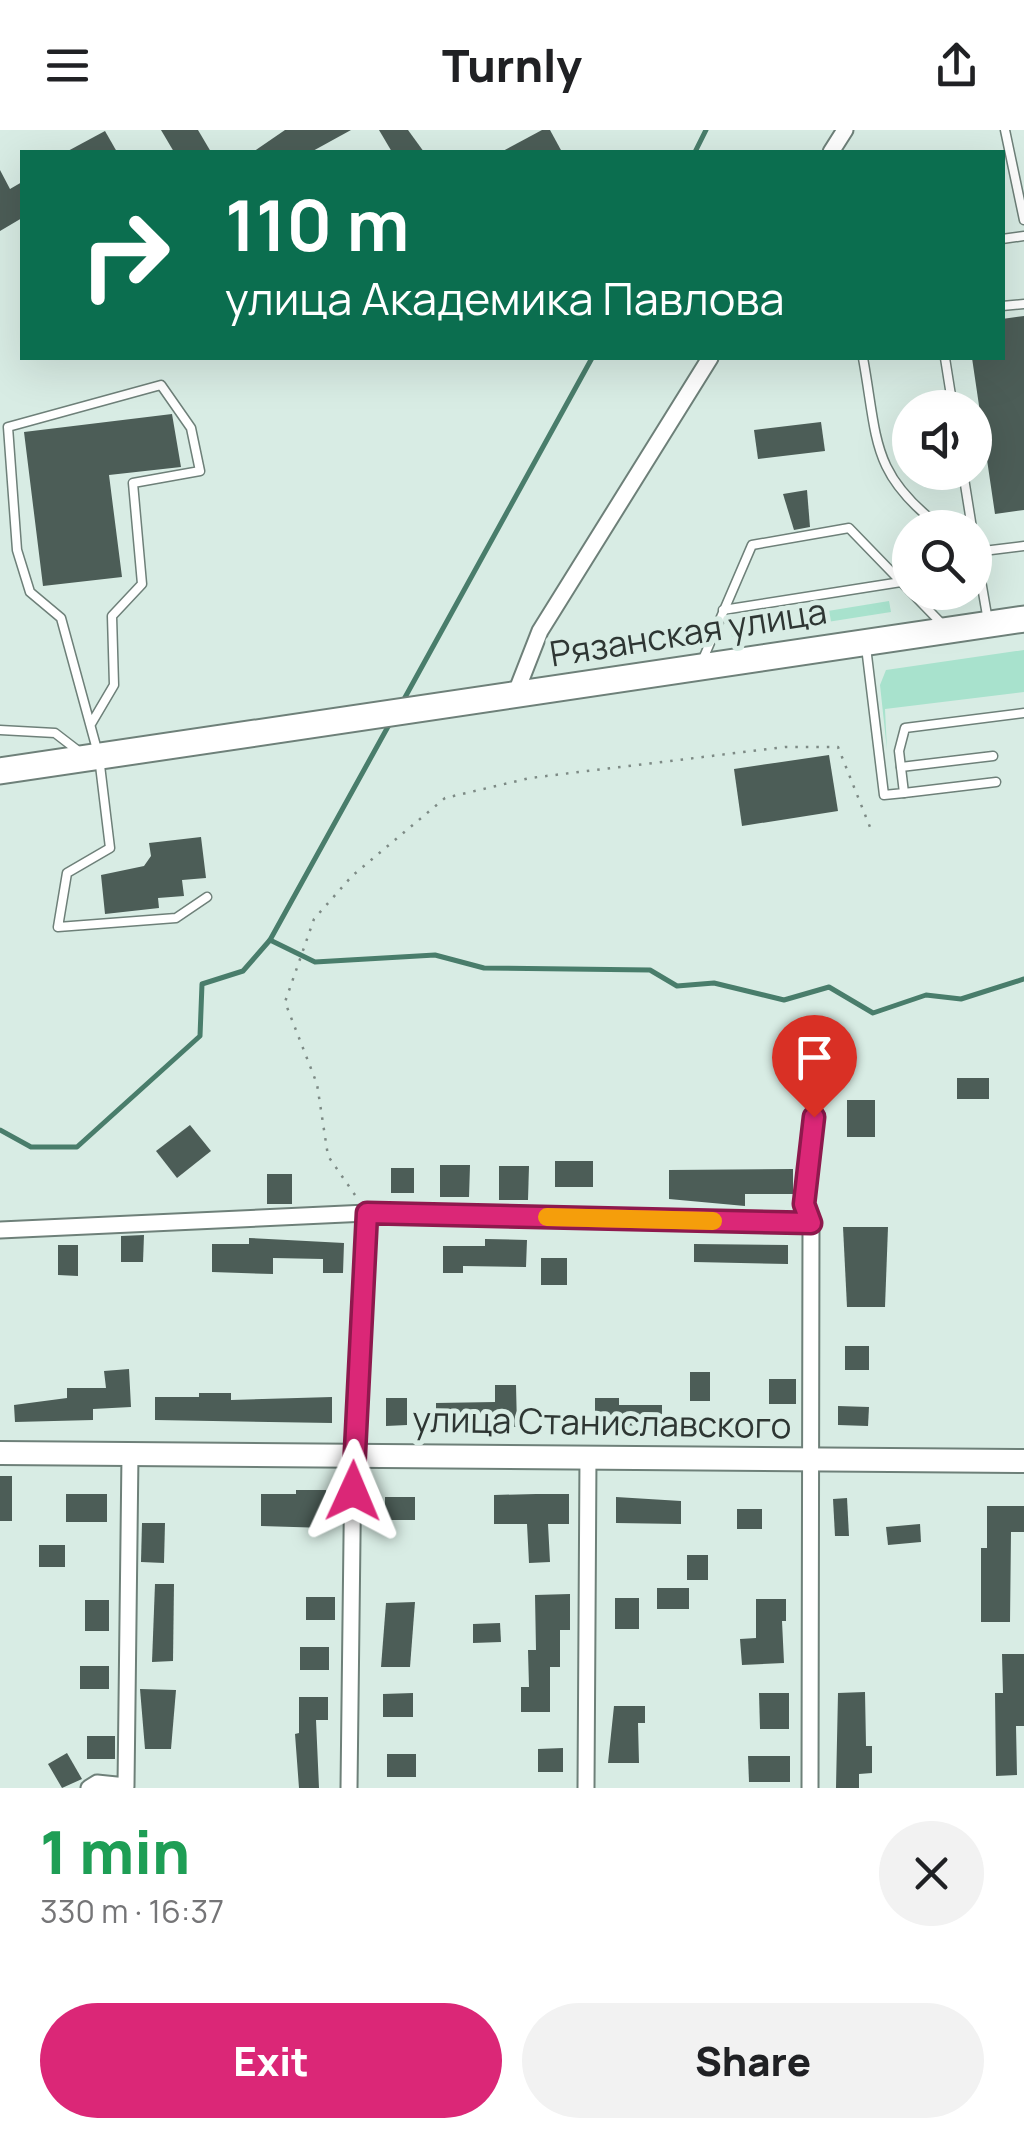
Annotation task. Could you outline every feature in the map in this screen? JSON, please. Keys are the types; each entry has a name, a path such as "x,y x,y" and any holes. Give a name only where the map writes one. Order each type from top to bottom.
{"main road":[{"name":"Рязанская улица","path":"2,775 1024,618"}],"street":[{"path":"514,695 540,630 709,360"},
{"path":"810,1788 811,1223 804,1204 814,1117"},
{"path":"0,1230 367,1213 811,1223"},
{"path":"349,1788 353,1454 367,1213"},
{"name":"улица Станиславского","path":"0,1453 1024,1461"},
{"path":"89,1788 97,1783 126,1787 130,1454"},
{"path":"586,1788 588,1456"}],"lane":[{"path":"1005,130 1024,220"},
{"path":"864,360 883,468 907,502 918,510"},
{"path":"945,360 950,390"},
{"path":"91,724 114,685 112,616 142,584 133,483 200,471 191,428 161,385 8,427 17,550 30,592 61,618 91,724 110,848 67,872 58,928 176,918 208,896"},
{"path":"700,666 752,546 849,528 892,573"},
{"path":"992,549 1024,546"},
{"path":"724,610 892,583"},
{"path":"928,610 947,630"},
{"path":"986,610 989,623"},
{"path":"865,640 883,792 996,782"},
{"path":"904,793 901,767 906,728 1024,713"},
{"path":"0,730 55,732 94,758"},
{"path":"901,767 993,756"}],"path":[{"path":"367,1213 328,1156 317,1084 284,1002 314,919 352,876 446,798 530,778 786,747 838,747 870,826"}],"green space":[{"path":"889,601 891,612 732,637 730,627"},
{"path":"1024,650 1024,692 885,709 887,750 880,685 886,670"}],"building":[{"path":"161,130 198,130 210,150 173,150"},
{"path":"285,130 351,130 315,150 256,150"},
{"path":"379,130 408,130 423,150 391,150"},
{"path":"542,130 550,130 561,150 505,150"},
{"path":"105,131 116,150 70,150"},
{"path":"0,170 10,189 20,183 20,219 0,231"},
{"path":"1024,316 1024,510 995,514 992,390 977,390 972,360 1005,360 1005,319"},
{"path":"172,414 181,467 109,475 122,577 43,586 24,432"},
{"path":"821,422 825,451 758,459 754,430"},
{"path":"807,490 810,527 794,530 783,494"},
{"path":"829,755 838,811 742,826 734,769"},
{"path":"201,837 206,878 182,880 184,896 158,898 159,908 105,914 101,875 144,866 151,856 149,843"},
{"path":"957,1078 989,1078 989,1099 957,1099"},
{"path":"847,1100 875,1100 875,1137 847,1137"},
{"path":"190,1125 211,1151 177,1178 156,1151"},
{"path":"555,1161 593,1161 593,1187 555,1187"},
{"path":"440,1165 470,1165 469,1197 440,1197"},
{"path":"499,1166 529,1166 528,1200 499,1200"},
{"path":"391,1168 414,1168 414,1193 391,1193"},
{"path":"793,1169 793,1194 745,1194 745,1206 669,1199 669,1170"},
{"path":"267,1174 292,1174 292,1204 267,1204"},
{"path":"843,1227 888,1227 885,1307 847,1307"},
{"path":"144,1235 143,1262 121,1262 121,1236"},
{"path":"249,1238 344,1243 343,1273 323,1273 323,1259 273,1258 273,1274 212,1272 212,1244 249,1244"},
{"path":"485,1239 527,1240 526,1267 463,1266 463,1273 443,1273 443,1246 485,1246"},
{"path":"694,1244 788,1245 788,1264 694,1262"},
{"path":"58,1245 78,1245 78,1276 58,1275"},
{"path":"541,1258 567,1258 567,1285 541,1285"},
{"path":"845,1346 869,1346 869,1370 845,1370"},
{"path":"129,1369 131,1407 93,1409 93,1420 15,1422 14,1405 67,1398 67,1388 106,1388 104,1371"},
{"path":"690,1372 710,1372 710,1401 690,1401"},
{"path":"769,1379 796,1379 796,1404 769,1404"},
{"path":"495,1385 516,1385 517,1427 495,1427 495,1422 436,1422 436,1403 495,1402"},
{"path":"199,1393 231,1393 231,1400 332,1397 332,1423 155,1420 155,1397 199,1397"},
{"path":"386,1398 407,1398 407,1425 386,1426"},
{"path":"595,1398 619,1398 619,1405 662,1405 662,1426 595,1425"},
{"path":"838,1406 869,1407 868,1426 838,1425"},
{"path":"0,1476 12,1476 12,1521 0,1521"},
{"path":"296,1490 326,1490 326,1528 261,1526 261,1494 296,1494"},
{"path":"66,1494 107,1494 107,1522 66,1522"},
{"path":"569,1494 569,1524 548,1524 550,1562 529,1563 527,1524 494,1524 494,1495"},
{"path":"385,1497 415,1497 415,1520 385,1520"},
{"path":"616,1497 681,1501 681,1524 616,1523"},
{"path":"847,1498 849,1536 835,1536 833,1499"},
{"path":"987,1506 1024,1506 1024,1532 1011,1532 1010,1622 981,1622 981,1548 987,1548"},
{"path":"737,1509 762,1509 762,1529 737,1529"},
{"path":"142,1523 165,1523 164,1563 141,1562"},
{"path":"920,1524 921,1542 888,1545 886,1527"},
{"path":"39,1545 65,1545 65,1567 39,1567"},
{"path":"687,1555 708,1555 708,1580 687,1580"},
{"path":"155,1584 174,1584 173,1661 152,1662"},
{"path":"657,1588 689,1588 689,1609 657,1609"},
{"path":"570,1594 570,1630 560,1630 560,1667 550,1667 550,1712 521,1712 521,1687 529,1687 528,1650 536,1650 535,1595"},
{"path":"306,1597 335,1597 335,1620 306,1620"},
{"path":"615,1598 639,1598 639,1629 615,1629"},
{"path":"756,1599 786,1599 786,1621 782,1621 784,1663 742,1665 740,1639 756,1638"},
{"path":"85,1600 109,1600 109,1631 85,1631"},
{"path":"415,1602 410,1667 381,1667 386,1603"},
{"path":"500,1623 501,1642 473,1643 473,1624"},
{"path":"300,1647 329,1647 329,1670 300,1670"},
{"path":"1002,1654 1024,1654 1024,1726 1016,1726 1017,1775 996,1776 995,1693 1003,1693"},
{"path":"80,1666 109,1666 109,1689 80,1689"},
{"path":"140,1689 176,1690 171,1749 145,1749"},
{"path":"865,1692 866,1746 872,1746 872,1773 859,1774 859,1788 836,1788 838,1693"},
{"path":"413,1693 413,1717 383,1717 383,1694"},
{"path":"759,1693 789,1693 789,1729 760,1729"},
{"path":"299,1697 328,1697 328,1720 316,1720 319,1788 299,1788 295,1734 299,1733"},
{"path":"614,1706 645,1706 645,1723 638,1723 639,1763 608,1763"},
{"path":"87,1736 115,1736 115,1759 87,1759"},
{"path":"563,1748 563,1772 538,1772 538,1749"},
{"path":"67,1753 82,1779 62,1788 48,1764"},
{"path":"387,1754 416,1754 416,1777 387,1777"},
{"path":"748,1756 790,1756 790,1782 749,1782"}],"waterway":[{"path":"696,150 706,130"},
{"path":"403,701 591,360"},
{"path":"270,940 390,723"},
{"path":"0,1130 31,1147 77,1147 200,1036 202,984 243,971 270,940 315,962 435,955 484,968 650,970 677,986 714,983 784,1000 829,987 873,1013 926,995 961,999 1024,979"}],"slow traffic":[{"path":"547,1217 713,1221"}],"route":[{"path":"353,1491 367,1213 811,1223 804,1204 814,1117"}]}
